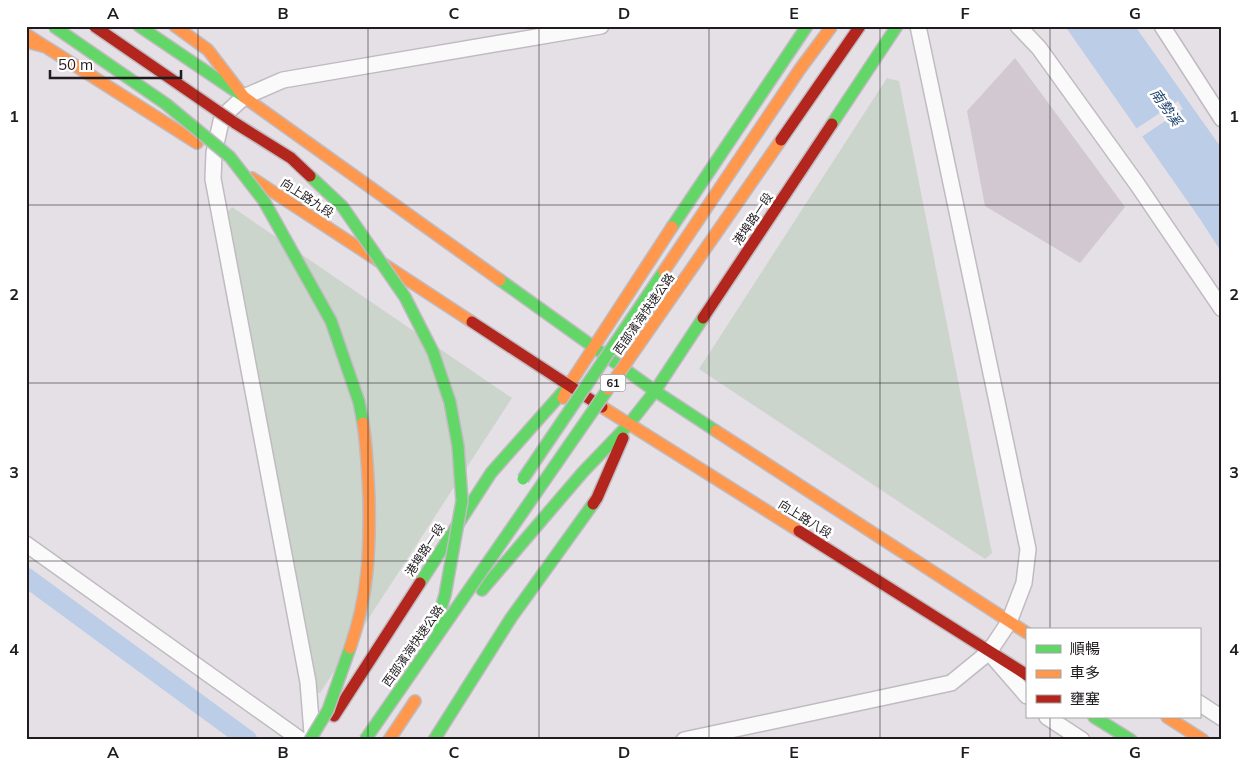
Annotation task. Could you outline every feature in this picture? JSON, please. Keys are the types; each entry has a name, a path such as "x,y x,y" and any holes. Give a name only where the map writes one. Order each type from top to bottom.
{"main road":[{"path":"29,26 46,47"},
{"path":"53,26 166,104 230,157 264,201 302,265 331,321 359,402 368,452 370,547 367,579 356,630 328,710 311,740"},
{"path":"79,26 189,84 244,96"},
{"path":"94,26 228,118 291,158 342,206 405,297 433,352 450,402 458,446 462,501 445,595 422,676"},
{"path":"139,26 244,96 593,347"},
{"path":"174,26 208,50 244,96"},
{"name":"港埠路一段","path":"318,740 491,473 569,384 807,26"},
{"name":"西部濱海快速公路","path":"516,489 800,69 832,26"},
{"name":"西部濱海快速公路","path":"365,740 860,26"},
{"name":"港埠路一段","path":"458,619 583,472 629,424 655,391 897,26"},
{"path":"26,34 46,47"},
{"name":"向上路九段","path":"26,41 46,47 214,153 569,384"},
{"name":"向上路八段","path":"593,347 655,391 1026,632"},
{"name":"港埠路一段","path":"377,740 458,619 520,499 569,384"},
{"name":"向上路八段","path":"569,384 629,424 1026,674"},
{"name":"港埠路一段","path":"434,740 511,618 597,498 629,424"},
{"name":"西部濱海快速公路","path":"423,626 461,569"},
{"path":"388,740 415,701 418,692"},
{"path":"1096,718 1131,740"},
{"path":"1170,718 1203,740"}],"street":[{"path":"311,740 308,682 213,179 214,153 222,117 244,96 283,80 601,26"},
{"path":"684,740 952,683 989,652 1009,622 1024,583 1028,549 918,26"},
{"path":"1018,26 1039,48 1126,168 1222,309"},
{"path":"1162,26 1222,119"},
{"path":"26,544 300,740"},
{"path":"1009,622 1031,628"},
{"path":"989,652 1026,695"},
{"path":"1200,704 1222,718"},
{"path":"1049,718 1082,740"}],"shaded area":[{"path":"887,78 899,81 992,553 985,559 699,369"},
{"path":"232,207 512,398 320,693 312,692 225,215"}],"water":[{"name":"南勢溪","path":"1065,26 1135,26 1222,149 1222,253 1200,219"}],"pier":[{"path":"1178,101 1183,109 1140,138 1134,130"}],"building":[{"path":"1015,58 1125,207 1080,263 985,206 967,111"}],"waterway":[{"path":"26,577 248,740"}],"traffic: fast":[{"path":"53,26 166,104 230,157 264,201 331,321 359,402 363,423"},
{"path":"139,26 244,97"},
{"path":"672,227 807,26"},
{"path":"832,124 897,26"},
{"path":"310,176 342,206 405,297 433,352 450,402 458,446 462,501 445,595 436,625"},
{"path":"523,479 664,271"},
{"path":"500,280 655,391 716,431"},
{"path":"482,590 583,472 629,424 655,391 703,318"},
{"path":"420,583 491,473 569,385"},
{"path":"365,740 608,389"},
{"path":"434,740 511,618 593,504"},
{"path":"310,740 328,710 350,648"},
{"path":"1096,718 1131,740"}],"traffic: slow":[{"path":"175,26 208,50 244,97 500,280"},
{"path":"664,271 800,69 832,26"},
{"path":"26,34 46,47"},
{"path":"31,43 46,47 197,143"},
{"path":"608,389 781,140"},
{"path":"252,178 472,322"},
{"path":"563,398 569,385 672,227"},
{"path":"602,407 799,531"},
{"path":"350,648 361,611 367,575 369,500 363,423"},
{"path":"716,431 1026,632"},
{"path":"389,740 415,701"},
{"path":"1169,718 1203,740"}],"traffic: jam":[{"path":"94,26 235,123 291,158 310,176"},
{"path":"781,140 860,26"},
{"path":"703,318 832,124"},
{"path":"472,322 602,407"},
{"path":"593,504 623,438"},
{"path":"799,531 1026,674"},
{"path":"334,716 420,583"}]}
